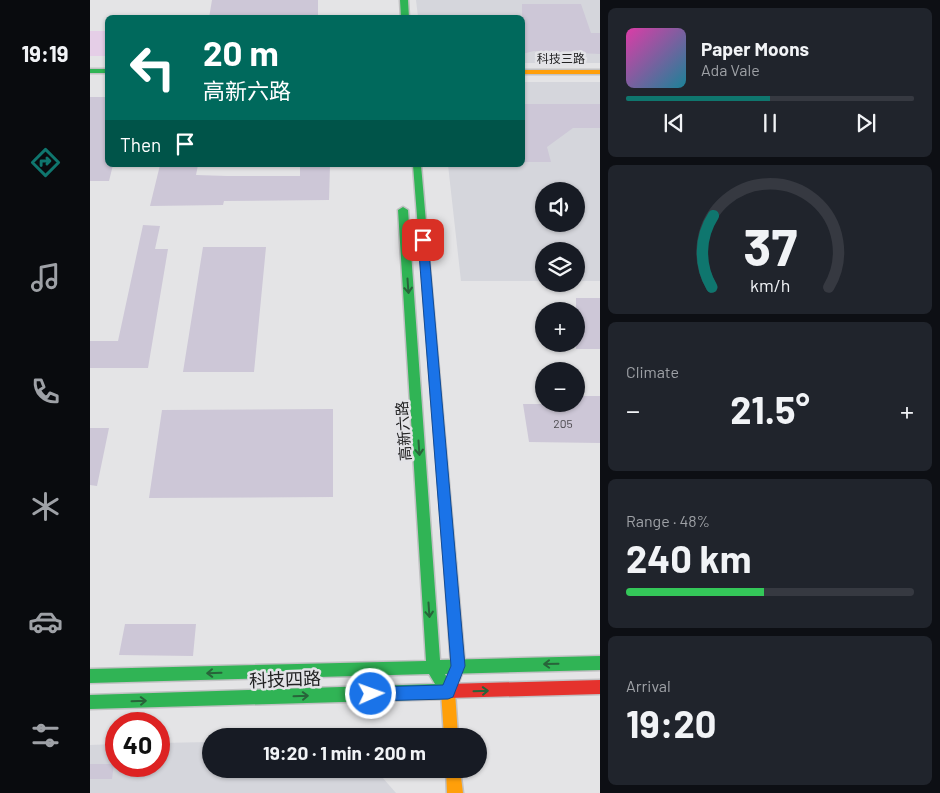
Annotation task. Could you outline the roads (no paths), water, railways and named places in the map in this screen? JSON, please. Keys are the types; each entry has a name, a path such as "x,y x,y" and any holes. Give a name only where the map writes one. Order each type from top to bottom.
{"street":[{"path":"404,0 405,15"},
{"path":"90,71 105,71"},
{"name":"科技三路","path":"525,72 600,72"},
{"name":"高新六路","path":"417,167 458,666 448,692 450,728"},
{"name":"高新六路","path":"403,202 433,667 448,692"},
{"name":"科技四路","path":"90,676 600,663"},
{"name":"科技四路","path":"90,702 600,687"},
{"path":"454,778 455,793"}]}
